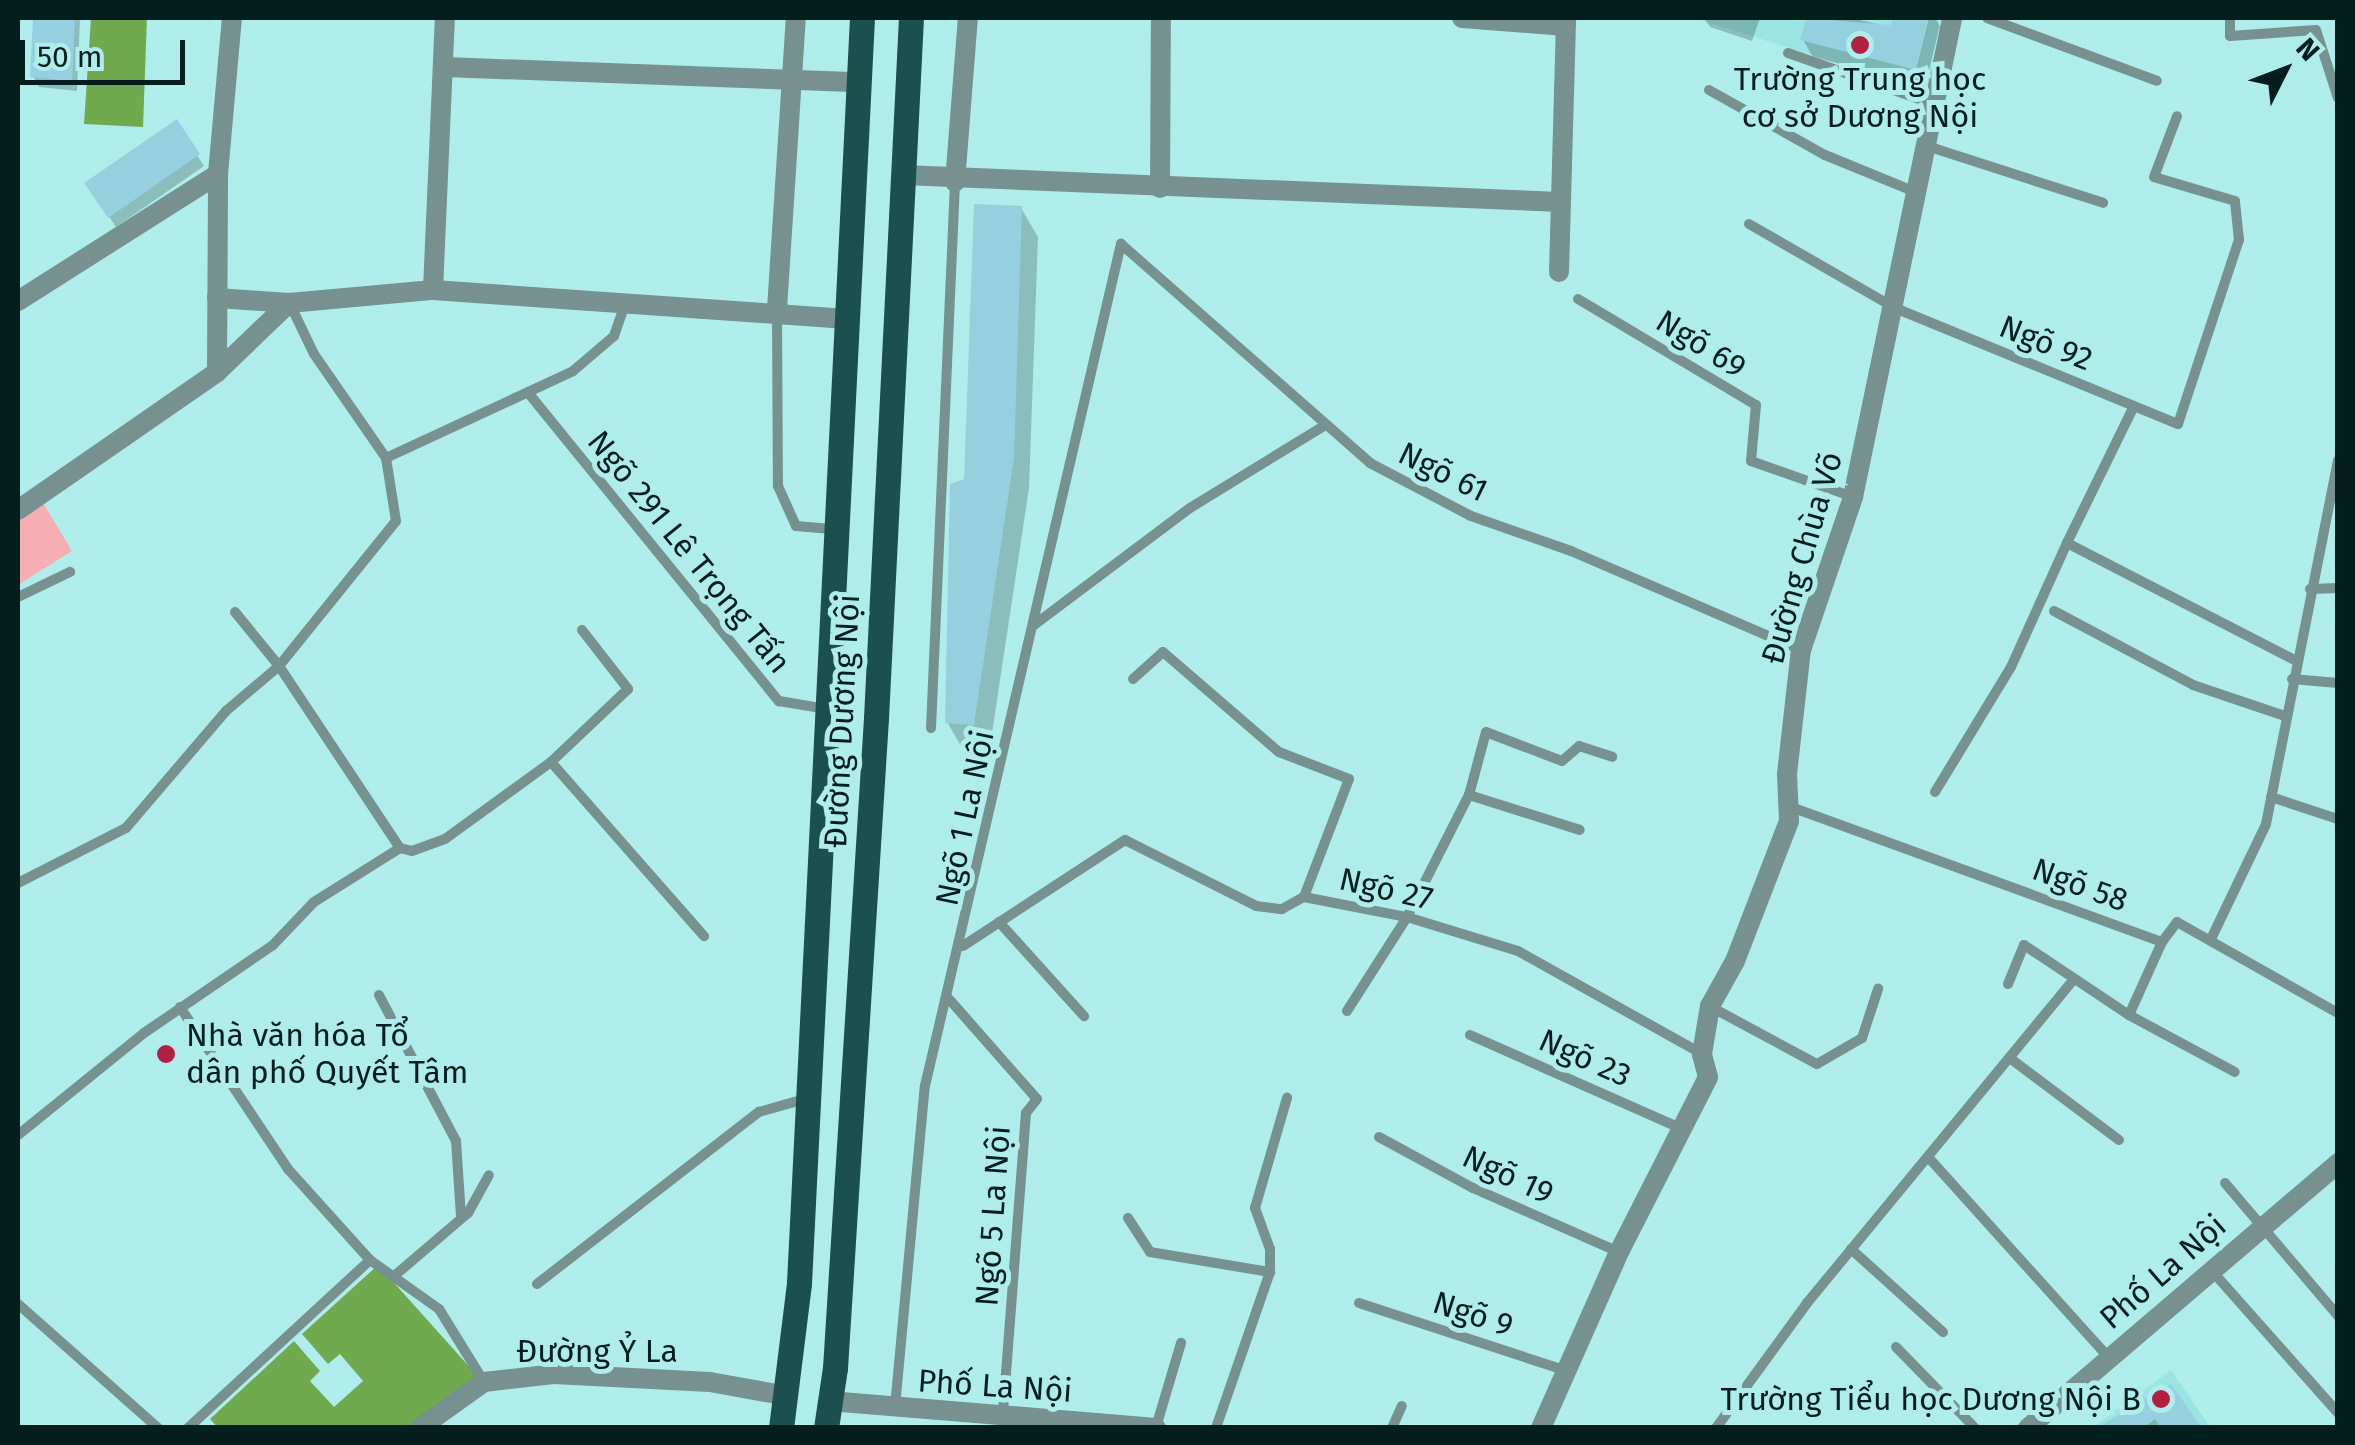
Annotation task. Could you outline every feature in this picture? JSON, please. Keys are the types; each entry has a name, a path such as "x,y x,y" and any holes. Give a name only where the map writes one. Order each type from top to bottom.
{"main road":[{"name":"Đường Dương Nội","path":"782,1428 788,1396 808,1098 862,18"},
{"name":"Đường Dương Nội","path":"826,1428 876,718 911,18"},
{"path":"788,1396 830,1401"}],"street":[{"path":"217,372 218,174 232,18"},
{"path":"433,290 445,18"},
{"path":"777,310 796,18"},
{"path":"955,182 968,18"},
{"path":"1160,188 1161,18"},
{"path":"1462,18 1566,22 1559,272"},
{"name":"Đường Chùa Võ","path":"1541,1428 1571,1372 1619,1252 1708,1076 1702,1054 1710,1006 1735,961 1791,807 1787,774 1800,650 1854,496 1952,18"},
{"path":"444,67 794,83 859,82"},
{"path":"18,301 218,174"},
{"path":"903,176 955,182 1560,202"},
{"path":"217,298 289,304 433,290 777,310 847,318"},
{"path":"18,510 217,372 289,304"},
{"name":"Phố La Nội","path":"2028,1428 2338,1162"},
{"name":"Đường Ỷ La","path":"420,1428 484,1382 554,1374 710,1382 788,1396"},
{"name":"Phố La Nội","path":"830,1401 1156,1428"}],"lane":[{"path":"1987,18 2157,81"},
{"path":"2230,18 2230,36 2316,30 2334,74 2338,98"},
{"path":"1788,53 1935,104"},
{"path":"1709,90 1825,155 1918,192"},
{"name":"Ngõ 92","path":"1748,224 1895,308 2178,424 2240,240 2236,202 2154,177 2176,116"},
{"path":"1927,146 2104,204"},
{"path":"931,728 955,182"},
{"name":"Ngõ 61","path":"1121,244 1370,464 1471,516 1571,551 1800,650"},
{"name":"Ngõ 1 La Nội","path":"895,1409 925,1086 962,946 1121,244"},
{"name":"Ngõ 69","path":"1578,299 1756,405 1752,461 1854,496"},
{"path":"386,458 530,395 573,371 614,336 626,301"},
{"path":"18,882 126,828 226,711 279,666 396,521 386,458 314,354 289,304"},
{"path":"777,310 778,486 796,526 836,529"},
{"name":"Ngõ 291 Lê Trọng Tấn","path":"530,395 779,701 828,709"},
{"path":"1935,792 2011,667 2134,406"},
{"path":"1033,626 1190,508 1324,426"},
{"path":"2211,939 2266,824 2295,660 2338,460"},
{"path":"2067,544 2295,660"},
{"path":"18,597 70,572"},
{"path":"2310,589 2338,588"},
{"path":"235,612 279,666 400,848 412,851 445,839 551,762 628,690 582,630"},
{"path":"2054,612 2193,685 2286,716"},
{"name":"Ngõ 27","path":"1133,680 1163,652 1279,752 1349,779 1304,896 1407,917 1518,952 1702,1054"},
{"path":"2292,678 2338,683"},
{"path":"1347,1011 1407,917 1469,795 1486,732 1562,762 1580,746 1612,757"},
{"path":"551,762 704,936"},
{"path":"1469,795 1580,830"},
{"path":"2271,797 2338,819"},
{"name":"Ngõ 58","path":"1791,807 2162,942 2128,1016"},
{"path":"962,946 1125,840 1256,906 1282,909 1304,896"},
{"path":"18,1135 180,1007 273,945 314,902 400,848"},
{"path":"999,922 1084,1016"},
{"path":"2162,942 2177,922 2338,1013"},
{"path":"2008,984 2024,946 2128,1016 2235,1072"},
{"path":"1716,1428 1851,1249 2074,978"},
{"path":"1710,1006 1818,1064 1862,1038 1878,990"},
{"path":"379,995 456,1141 462,1217"},
{"name":"Ngõ 5 La Nội","path":"949,998 1036,1099 1026,1113 1003,1413"},
{"path":"180,1007 288,1169 370,1260 440,1309 484,1382"},
{"name":"Ngõ 23","path":"1470,1035 1680,1128"},
{"path":"2011,1058 2119,1140"},
{"path":"536,1284 759,1112 808,1098"},
{"path":"1216,1428 1270,1272 1268,1242 1255,1208 1286,1098"},
{"name":"Ngõ 19","path":"1379,1137 1472,1188 1619,1252"},
{"path":"1929,1158 2109,1358"},
{"path":"393,1276 462,1217 490,1176"},
{"path":"2225,1183 2338,1316"},
{"path":"1128,1218 1150,1252 1270,1272"},
{"path":"1851,1249 1943,1332"},
{"path":"188,1428 370,1260"},
{"path":"2212,1270 2337,1411"},
{"name":"Ngõ 9","path":"1360,1303 1571,1372"},
{"path":"18,1304 158,1428"},
{"path":"1156,1428 1182,1343"},
{"path":"1896,1347 1974,1428"},
{"path":"1392,1428 1402,1406"}],"shaded area":[{"path":"91,18 147,18 143,127 84,124"},
{"name":"Trường Trung học cơ sở Dương Nội","path":"1694,18 1940,18 1927,91"},
{"path":"39,496 72,551 18,585 18,511"},
{"path":"378,1265 483,1382 418,1427 218,1428 210,1419 294,1341 320,1371 310,1381 334,1407 363,1381 340,1354 328,1364 302,1334"},
{"name":"Trường Tiểu học Dương Nội B","path":"2171,1370 2210,1427 2092,1428"}],"building":[{"path":"33,18 75,18 72,81 30,77"},
{"path":"1806,18 1891,25 1893,18 1929,18 1916,70 1800,40"},
{"path":"177,119 200,154 108,218 84,183"},
{"path":"974,204 1022,206 1014,458 974,725 945,723 950,484 964,479"},
{"name":"Trường Tiểu học Dương Nội B","path":"2171,1384 2202,1428 2161,1428 2155,1419 2143,1428 2097,1428"}],"place":[{"name":"Trường Trung học cơ sở Dương Nội","path":"1860,45"},
{"name":"Nhà văn hóa Tổ dân phố Quyết Tâm","path":"166,1054"},
{"name":"Trường Tiểu học Dương Nội B","path":"2161,1399"}]}
